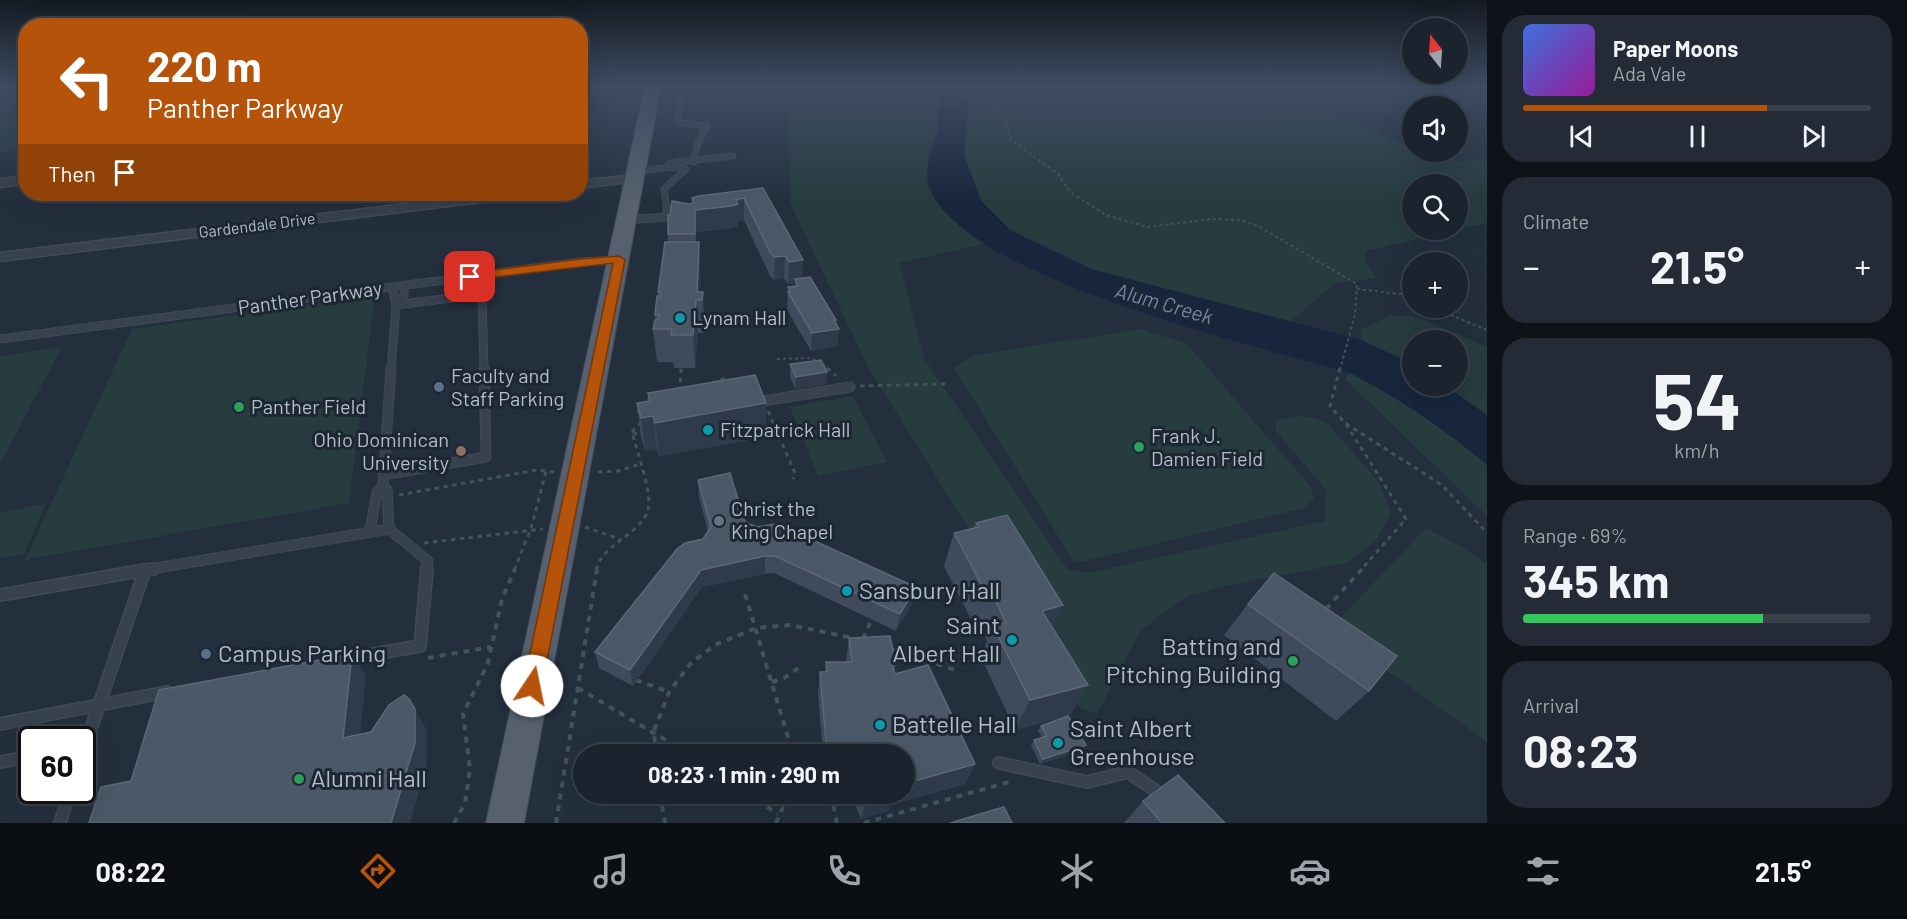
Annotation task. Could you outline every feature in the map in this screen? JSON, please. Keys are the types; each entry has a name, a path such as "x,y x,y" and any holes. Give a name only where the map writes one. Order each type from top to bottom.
{"main road":[{"path":"506,823 645,124"}],"street":[{"path":"588,184 634,176"},
{"path":"0,183 18,180"},
{"name":"Gardendale Drive","path":"0,257 425,201"}],"lane":[{"path":"626,220 668,217 664,189 689,164 707,126 693,124"},
{"path":"634,176 669,167 734,156"},
{"name":"Panther Parkway","path":"0,339 580,262 619,260"},
{"path":"396,305 404,296 404,285"},
{"path":"370,531 377,492 383,480 396,305 392,296 392,287"},
{"path":"383,480 486,457 482,294 396,305"},
{"path":"764,401 850,387"},
{"path":"383,480 387,490 389,529"},
{"path":"0,595 389,529 428,561 420,646 328,663"},
{"path":"92,726 144,570"},
{"path":"0,724 180,690"},
{"path":"0,762 18,759"},
{"path":"999,763 1087,782 1128,772 1175,804"},
{"path":"60,823 66,804"}],"path":[{"path":"1006,124 1010,139 1058,174 1070,192 1106,215 1147,226 1211,219 1241,220 1257,226 1357,284 1350,329 1333,385 1330,406 1345,423 1406,519 1319,618"},
{"path":"1357,289 1392,292 1402,295"},
{"path":"1458,318 1487,330"},
{"path":"777,359 812,358 838,375 825,377"},
{"path":"681,368 677,393 688,391"},
{"path":"706,388 726,378 730,387"},
{"path":"850,387 946,384"},
{"path":"632,432 638,435 643,432 638,409 645,401 656,397"},
{"path":"764,401 795,472 793,479"},
{"path":"632,432 640,423"},
{"path":"1345,423 1442,485 1487,533"},
{"path":"556,823 597,566 620,539 635,528 648,510 647,493 632,432"},
{"path":"397,495 501,476 546,471 576,473 618,471 640,464"},
{"path":"454,823 465,803 466,783 471,769 463,714 474,688 482,678 502,599 531,530 546,471"},
{"path":"414,544 531,530"},
{"path":"745,594 790,744"},
{"path":"862,640 870,623"},
{"path":"655,744 654,731 669,692 691,663 715,645 756,628 790,625 873,643"},
{"path":"884,646 958,671"},
{"path":"423,658 491,647"},
{"path":"772,682 803,665"},
{"path":"636,680 669,692"},
{"path":"578,688 674,744"},
{"path":"864,823 1009,783"},
{"path":"662,804 665,823"},
{"path":"762,804 778,814"},
{"path":"776,823 778,814 788,804"},
{"path":"833,804 837,823"}],"green space":[{"path":"0,124 18,124 18,150 0,152"},
{"path":"938,124 928,156 942,209 985,244 899,263 925,360 1068,570 1088,573 1324,521 1327,491 1276,431 1275,421 1295,416 1311,417 1327,423 1379,482 1391,513 1376,541 1347,563 1229,585 1185,597 1141,630 1097,714 1080,708 868,367 790,203 788,126"},
{"path":"966,124 1360,124 1402,143 1402,162 1468,162 1468,160 1487,158 1487,223 1468,227 1468,174 1402,174 1402,240 1414,240 1365,251 1365,262 1377,278 1335,283 1290,322 1091,269 1010,230 981,201 964,155"},
{"path":"375,296 349,503 25,560 132,329"},
{"path":"1390,315 1402,316 1402,318 1420,318 1448,330 1402,330 1402,359 1361,340 1361,330"},
{"name":"Frank J. Damien Field","path":"1139,329 1186,343 1311,487 1314,499 1304,508 1081,562 1073,560 954,368 972,356"},
{"path":"1468,339 1487,347 1487,415 1460,396 1468,396"},
{"path":"62,347 0,464 0,356"},
{"path":"1350,373 1422,415 1487,465 1487,516 1345,379"},
{"path":"853,396 887,462 818,476 790,407"},
{"path":"46,504 24,554 0,559 0,512"},
{"path":"1426,528 1487,564 1487,742 1330,629"}],"water":[{"name":"Alum Creek","path":"938,124 966,124 964,155 981,201 1010,230 1091,269 1361,340 1402,359 1402,396 1460,396 1487,415 1487,465 1421,415 1350,373 1250,346 1119,305 1055,280 998,252 955,222 930,189 928,165"}],"building":[{"path":"763,188 803,260 789,262 785,256 775,257 771,254 744,198 736,200 738,204 732,206 695,210 695,234 668,234 668,215 670,215 672,201 688,204 694,203 692,198 698,196"},
{"path":"665,242 699,242 697,292 703,292 702,300 696,300 693,335 671,335 672,329 653,329 659,315 655,315 657,296 661,296 661,292 658,292"},
{"path":"810,277 839,329 812,333 788,292 790,292 788,287 798,286 795,279"},
{"path":"821,360 827,372 796,377 790,364"},
{"path":"755,375 766,403 655,423 653,416 641,418 637,403 650,401 648,393"},
{"path":"730,473 745,522 757,527 775,524 786,528 916,587 900,614 775,556 765,556 701,570 630,670 595,652 677,549 685,543 703,539 711,527 698,480"},
{"path":"1007,515 1063,605 1042,611 1088,685 1030,700 993,626 1006,623 993,595 987,595 954,533 979,527 976,523"},
{"path":"1274,573 1397,656 1369,691 1248,604"},
{"name":"Battelle Hall","path":"890,636 896,664 891,663 895,674 928,665 975,764 915,781 915,744 826,744 820,672 827,672 826,662 852,662 849,638"},
{"path":"352,654 343,738 371,732 389,705 404,695 415,709 415,743 391,823 89,823 101,787 131,781 159,690"},
{"name":"Saint Albert Greenhouse","path":"1068,716 1086,745 1043,759 1034,740 1047,736 1041,726"},
{"path":"1178,775 1225,823 1162,823 1143,801"},
{"path":"1004,807 1012,823 950,823"}],"place":[{"name":"Lynam Hall","path":"680,318"},
{"name":"Faculty and Staff Parking","path":"439,387"},
{"name":"Panther Field","path":"239,407"},
{"name":"Fitzpatrick Hall","path":"708,430"},
{"name":"Frank J. Damien Field","path":"1139,447"},
{"name":"Ohio Dominican University","path":"461,451"},
{"name":"Christ the King Chapel","path":"719,521"},
{"name":"Sansbury Hall","path":"847,591"},
{"name":"Saint Albert Hall","path":"1012,640"},
{"name":"Campus Parking","path":"206,654"},
{"name":"Batting and Pitching Building","path":"1293,661"},
{"name":"Battelle Hall","path":"880,725"},
{"name":"Saint Albert Greenhouse","path":"1058,743"},
{"name":"Alumni Hall","path":"299,779"}],"route":[{"path":"470,277 580,262 619,260 532,686"}]}
